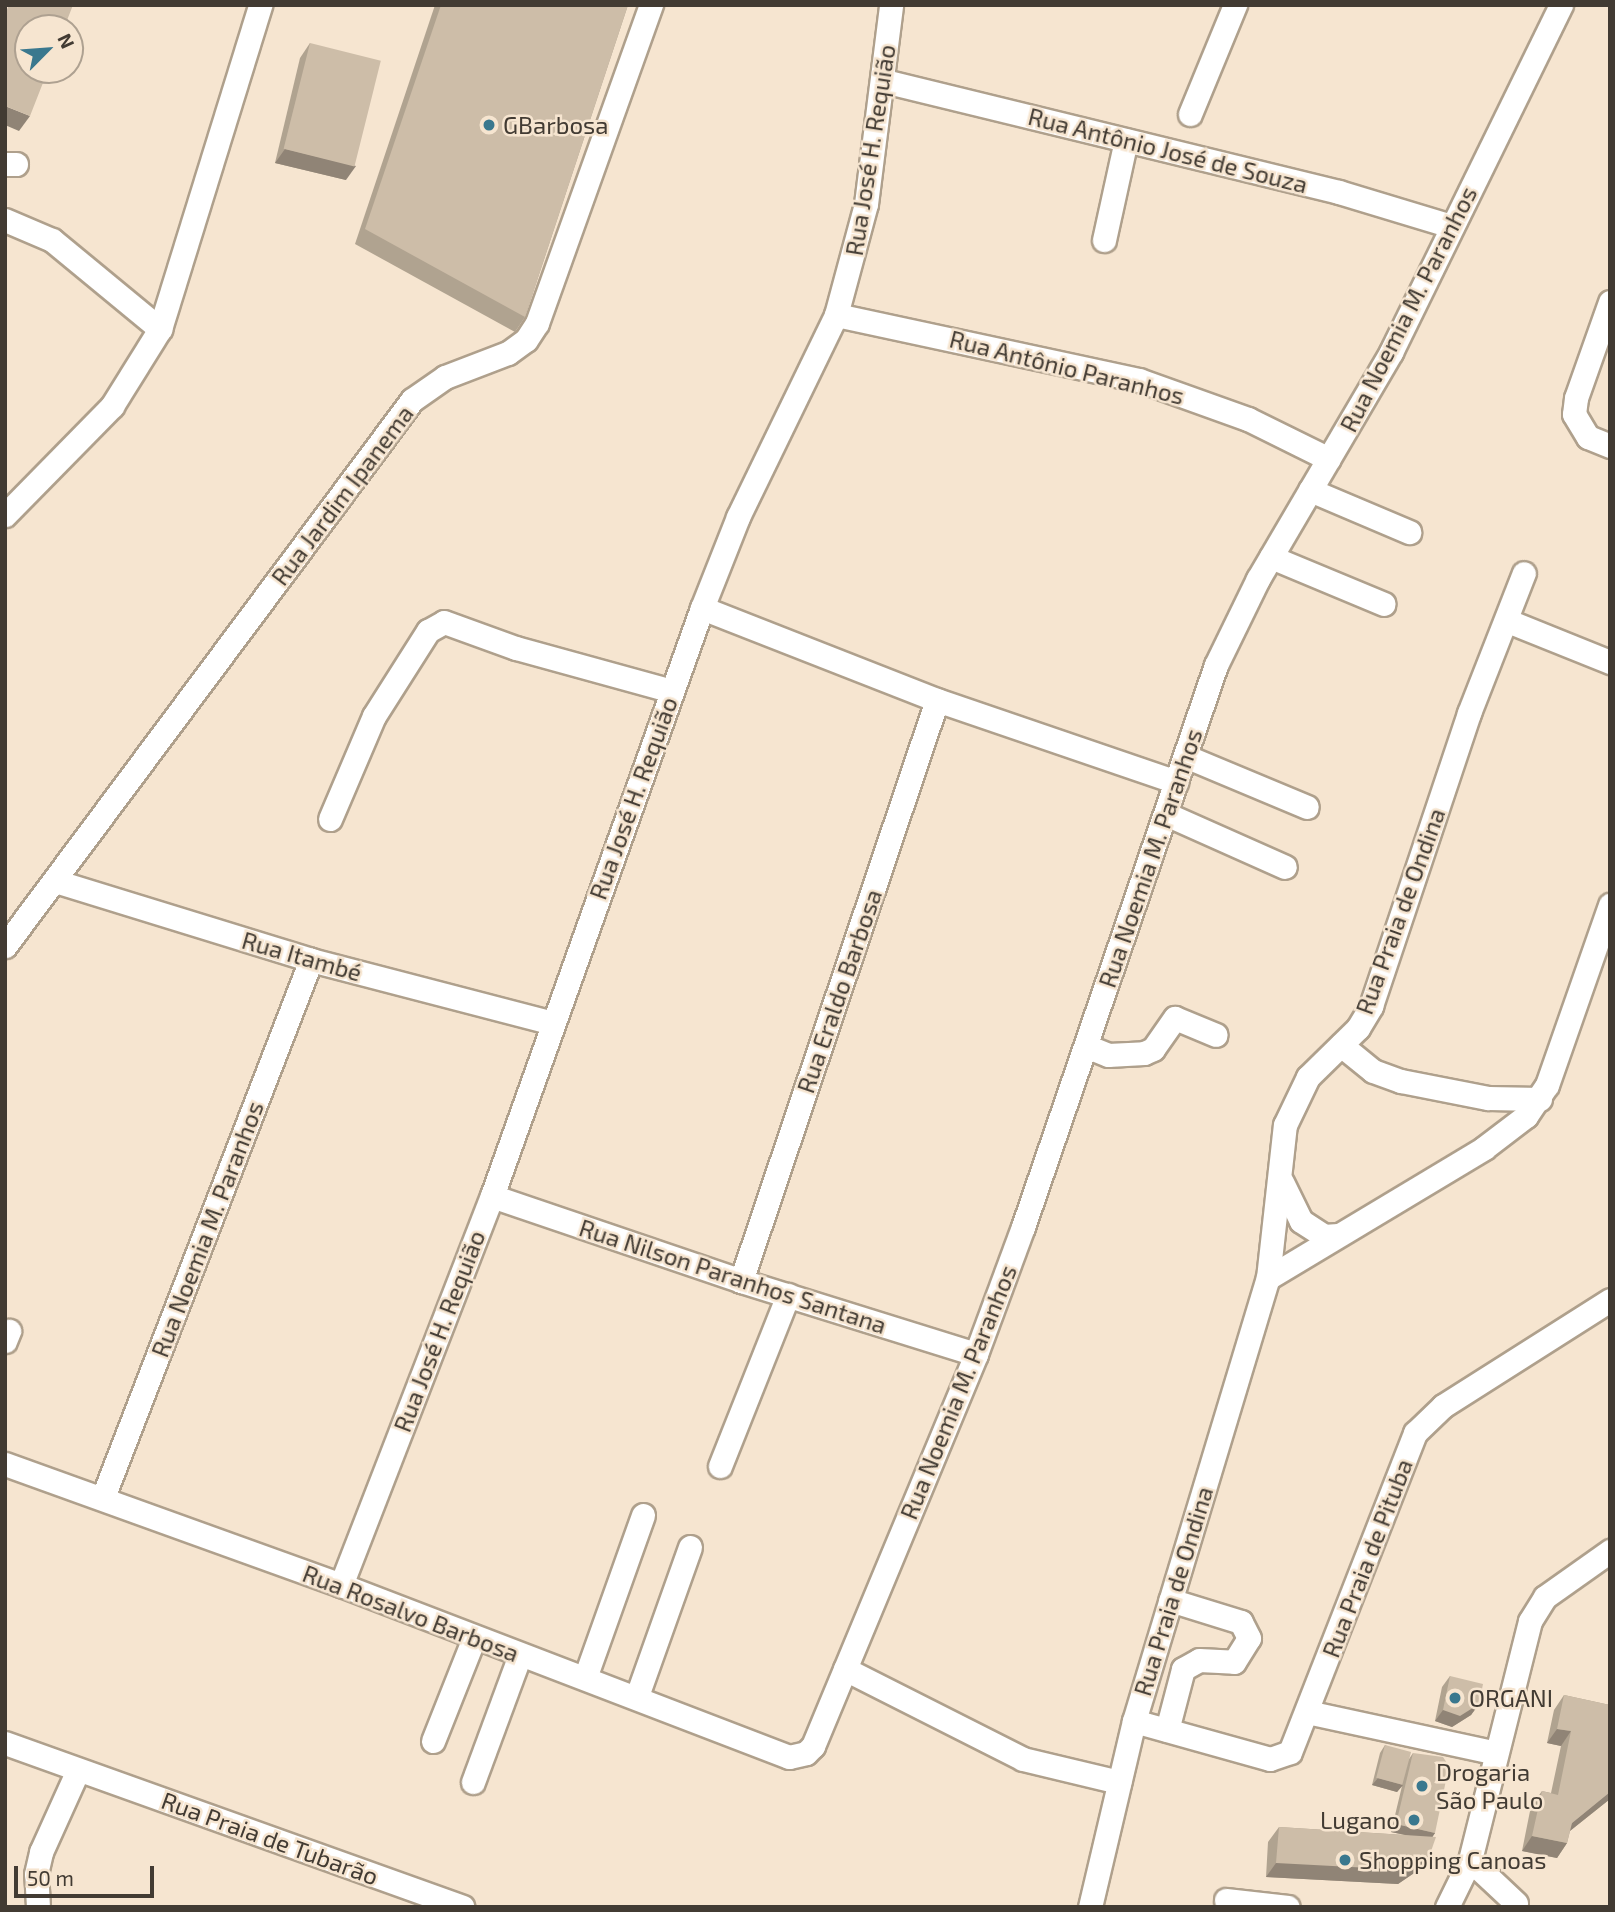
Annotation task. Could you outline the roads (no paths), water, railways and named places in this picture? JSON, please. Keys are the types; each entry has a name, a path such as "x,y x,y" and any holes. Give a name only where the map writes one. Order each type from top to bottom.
{"street":[{"path":"5,515 112,406 160,329 260,5"},
{"name":"Rua Jardim Ipanema","path":"5,946 412,400 445,377 508,353 526,340 542,310 651,5"},
{"name":"Rua José H. Requião","path":"341,1585 492,1196 702,608 738,517 836,315 858,242 884,81 891,5"},
{"path":"1190,114 1235,5"},
{"name":"Rua Noemia M. Paranhos","path":"813,1746 976,1354 1086,1046 1216,666 1271,557 1391,352 1562,5"},
{"name":"Rua Antônio José de Souza","path":"884,81 1339,192 1451,226"},
{"path":"1104,240 1126,140"},
{"path":"5,220 52,240 160,329"},
{"path":"1610,302 1576,398 1574,414 1588,437 1610,446"},
{"name":"Rua Antônio Paranhos","path":"836,315 1139,380 1248,419 1329,459"},
{"path":"1310,490 1409,532"},
{"path":"1271,557 1384,604"},
{"name":"Rua Praia de Ondina","path":"1090,1907 1134,1721 1268,1278 1285,1125 1296,1096 1308,1077 1341,1045 1371,1006 1469,713 1508,621 1524,573"},
{"path":"702,608 937,701 1176,782"},
{"path":"1508,621 1610,662"},
{"path":"330,819 374,716 428,631 444,622 571,664 671,691"},
{"name":"Rua Eraldo Barbosa","path":"741,1281 937,701"},
{"path":"1185,755 1307,807"},
{"path":"1166,814 1285,867"},
{"name":"Rua Itambé","path":"55,881 311,960 552,1023"},
{"path":"1268,1278 1484,1148 1527,1116 1541,1099 1610,905"},
{"name":"Rua Noemia M. Paranhos","path":"103,1497 311,960"},
{"path":"1086,1046 1108,1055 1144,1053 1153,1049 1175,1018 1216,1035"},
{"path":"1341,1045 1373,1071 1401,1081 1488,1098 1541,1099"},
{"path":"1281,1179 1290,1207 1301,1221 1324,1236 1338,1236"},
{"name":"Rua Nilson Paranhos Santana","path":"492,1196 741,1281 976,1354"},
{"path":"720,1466 788,1295"},
{"name":"Rua Praia de Pituba","path":"1134,1721 1270,1759 1290,1752 1415,1433 1443,1406 1610,1300"},
{"name":"Rua Rosalvo Barbosa","path":"5,1464 103,1497 341,1585 474,1638 637,1696 789,1757 806,1753 813,1746"},
{"path":"585,1678 643,1515"},
{"path":"637,1696 690,1547"},
{"path":"1447,1907 1470,1860 1530,1621 1545,1597 1610,1551"},
{"path":"1167,1730 1182,1669 1199,1660 1234,1662 1242,1656 1249,1638 1241,1622 1170,1600"},
{"path":"433,1741 474,1638"},
{"path":"473,1782 520,1655"},
{"path":"845,1669 1023,1759 1119,1782"},
{"path":"1307,1712 1496,1753"},
{"name":"Rua Praia de Tubarão","path":"5,1743 461,1907"},
{"path":"38,1907 36,1874 41,1852 78,1770"},
{"path":"1470,1860 1516,1903"},
{"path":"1226,1900 1288,1907"}],"place":[{"name":"GBarbosa","path":"489,125"},
{"name":"ORGANI","path":"1455,1698"},
{"name":"Drogaria São Paulo","path":"1422,1786"},
{"name":"Lugano","path":"1414,1820"},
{"name":"Shopping Canoas","path":"1345,1860"}]}
